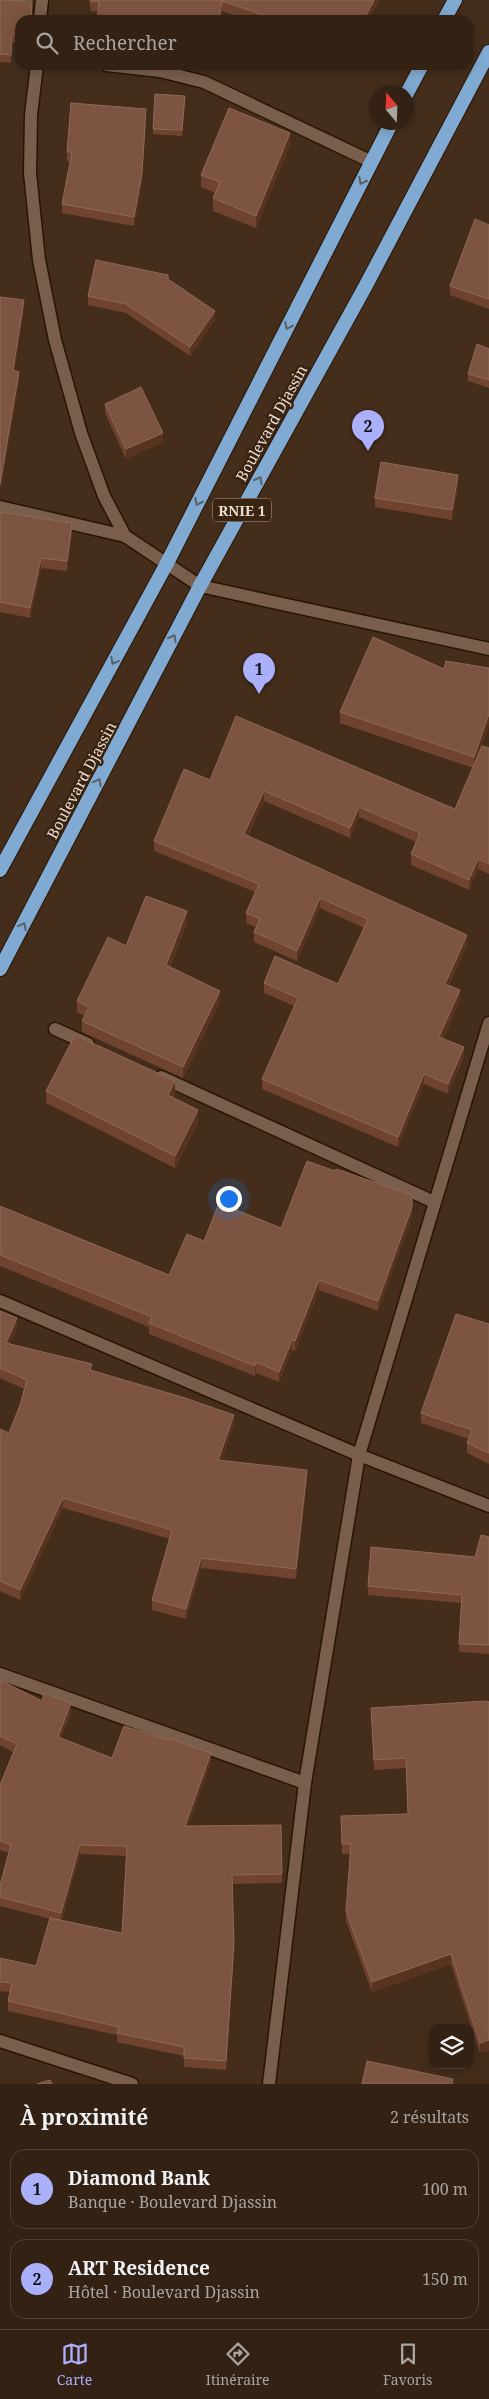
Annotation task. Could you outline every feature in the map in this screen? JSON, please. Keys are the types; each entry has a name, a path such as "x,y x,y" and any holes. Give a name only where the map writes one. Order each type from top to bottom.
{"highway":[{"path":"447,15 455,0"},
{"name":"Boulevard Djassin","path":"0,969 200,586 364,287 489,52"},
{"path":"411,85 419,70"},
{"name":"Boulevard Djassin","path":"0,870 4,855 166,565 388,130"}],"street":[{"path":"40,15 42,0"},
{"path":"36,70 31,114 30,174 41,269 55,340 81,433 104,496 125,536"},
{"path":"151,70 204,82 372,162"},
{"path":"0,507 125,536 200,586 489,649"},
{"path":"269,2084 305,1784 359,1455 489,1023"},
{"path":"55,1029 100,1049"},
{"path":"145,1070 434,1202"},
{"path":"0,1302 359,1455 489,1506"},
{"path":"0,1674 305,1784"},
{"path":"0,2041 132,2084"}],"building":[{"path":"0,0 32,1 31,15 15,15 15,34 12,34 11,55 0,54"},
{"path":"91,0 374,0 366,15 263,15 222,1 220,15 98,15 99,1 91,2"},
{"path":"155,94 185,96 182,130 153,129"},
{"path":"71,103 146,109 142,173 134,217 62,204 72,152 67,152"},
{"path":"229,108 290,133 256,216 213,198 220,182 201,175"},
{"path":"475,219 489,225 489,299 450,286"},
{"path":"96,260 168,275 168,279 215,311 190,347 126,304 88,296"},
{"path":"0,297 24,300 13,370 19,372 0,484"},
{"path":"477,344 489,349 489,380 468,374"},
{"path":"141,387 163,433 126,449 105,404"},
{"path":"381,462 458,475 452,510 375,498"},
{"path":"0,512 72,523 67,561 41,558 30,608 0,602"},
{"path":"373,637 444,669 446,661 489,668 489,714 474,757 340,712"},
{"path":"236,716 455,809 482,746 489,748 489,864 478,859 469,880 411,854 420,833 359,807 350,828 264,791 244,834 467,935 445,984 460,990 439,1037 464,1047 448,1084 424,1074 398,1137 262,1079 298,998 264,983 275,956 338,984 368,919 320,898 297,951 254,932 260,919 246,913 259,884 154,841 184,769 210,780"},
{"path":"146,896 187,911 166,965 220,991 183,1067 82,1021 89,1007 77,1001 108,937 126,946"},
{"path":"75,1035 175,1081 168,1095 198,1110 175,1156 46,1091"},
{"path":"307,1161 412,1195 412,1207 378,1301 319,1280 295,1341 292,1340 279,1372 256,1362 255,1366 149,1323 152,1317 0,1255 0,1206 169,1275 187,1234 204,1241 219,1203 281,1228"},
{"path":"0,1311 17,1318 6,1343 92,1364 90,1370 182,1397 234,1415 218,1460 307,1470 296,1569 201,1558 186,1609 152,1600 172,1530 63,1498 20,1590 0,1581 0,1429 9,1433 27,1380 0,1368"},
{"path":"456,1314 489,1324 489,1453 467,1443 472,1430 421,1413"},
{"path":"481,1535 489,1537 489,1645 459,1644 462,1595 368,1586 371,1547 475,1557"},
{"path":"0,1680 42,1701 44,1693 71,1703 58,1737 112,1758 124,1726 168,1740 169,1738 211,1753 185,1826 281,1825 282,1874 232,1875 234,1943 226,2061 184,2058 184,2047 117,2033 119,2027 8,2001 12,1983 0,1982 0,1958 36,1966 50,1918 122,1933 127,1846 80,1845 61,1913 0,1897 0,1885 11,1845 0,1841 0,1785 17,1744 0,1736"},
{"path":"489,1702 489,2040 480,2043 451,1954 372,1982 346,1911 351,1844 342,1844 341,1816 408,1814 406,1758 374,1760 371,1708"},
{"path":"367,2061 453,2079 452,2084 362,2084"},
{"path":"50,2080 52,2084 37,2084"}],"place":[{"name":"ART Residence","path":"368,451"},
{"name":"Diamond Bank","path":"259,694"}]}
